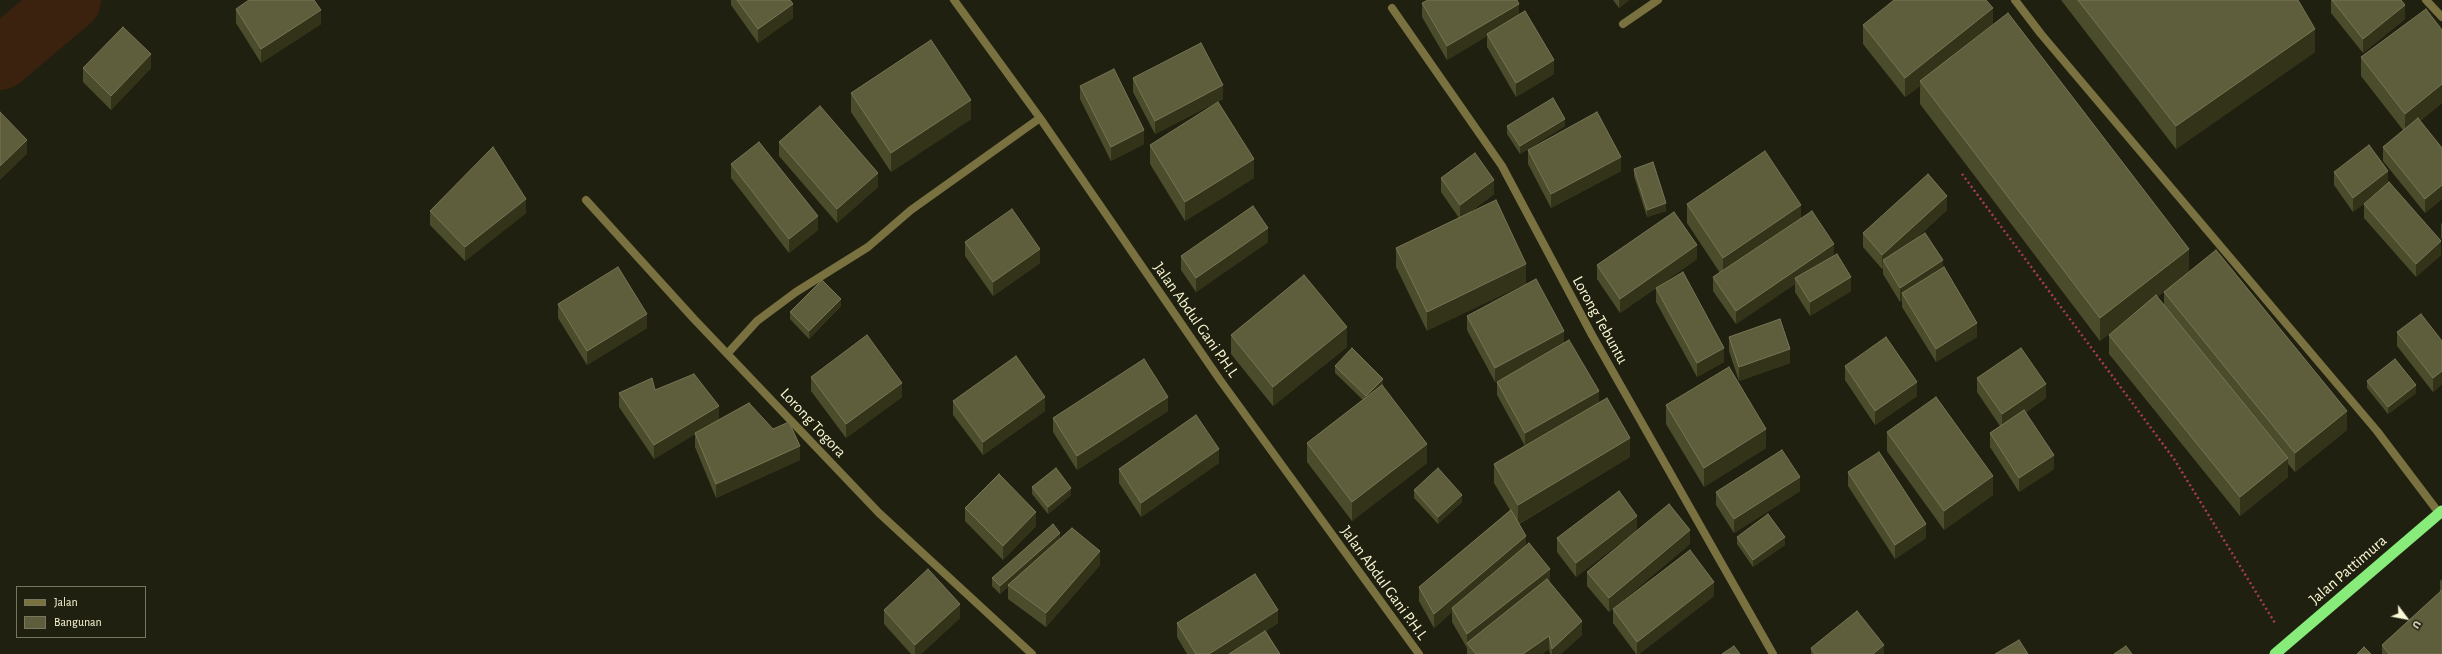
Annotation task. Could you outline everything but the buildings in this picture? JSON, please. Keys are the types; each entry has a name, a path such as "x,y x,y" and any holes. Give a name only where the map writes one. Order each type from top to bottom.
{"highway":[{"name":"Jalan Pattimura","path":"2275,654 2440,512"}],"street":[{"name":"Jalan Abdul Gani P.H.L","path":"954,0 1040,118 1220,380 1419,654"},
{"path":"1623,24 1658,0"},
{"path":"2015,0 2071,70 2377,431 2440,512"},
{"path":"2426,0 2442,18"},
{"name":"Lorong Tebuntu","path":"1392,8 1502,166 1596,342 1773,654"},
{"path":"728,354 757,321 796,292 868,247 911,210 1040,118"},
{"name":"Lorong Togora","path":"586,200 728,354 879,513 1032,654"}],"path":[{"path":"1962,174 2174,459 2288,643"}],"waterway":[{"path":"0,59 70,0"}]}
